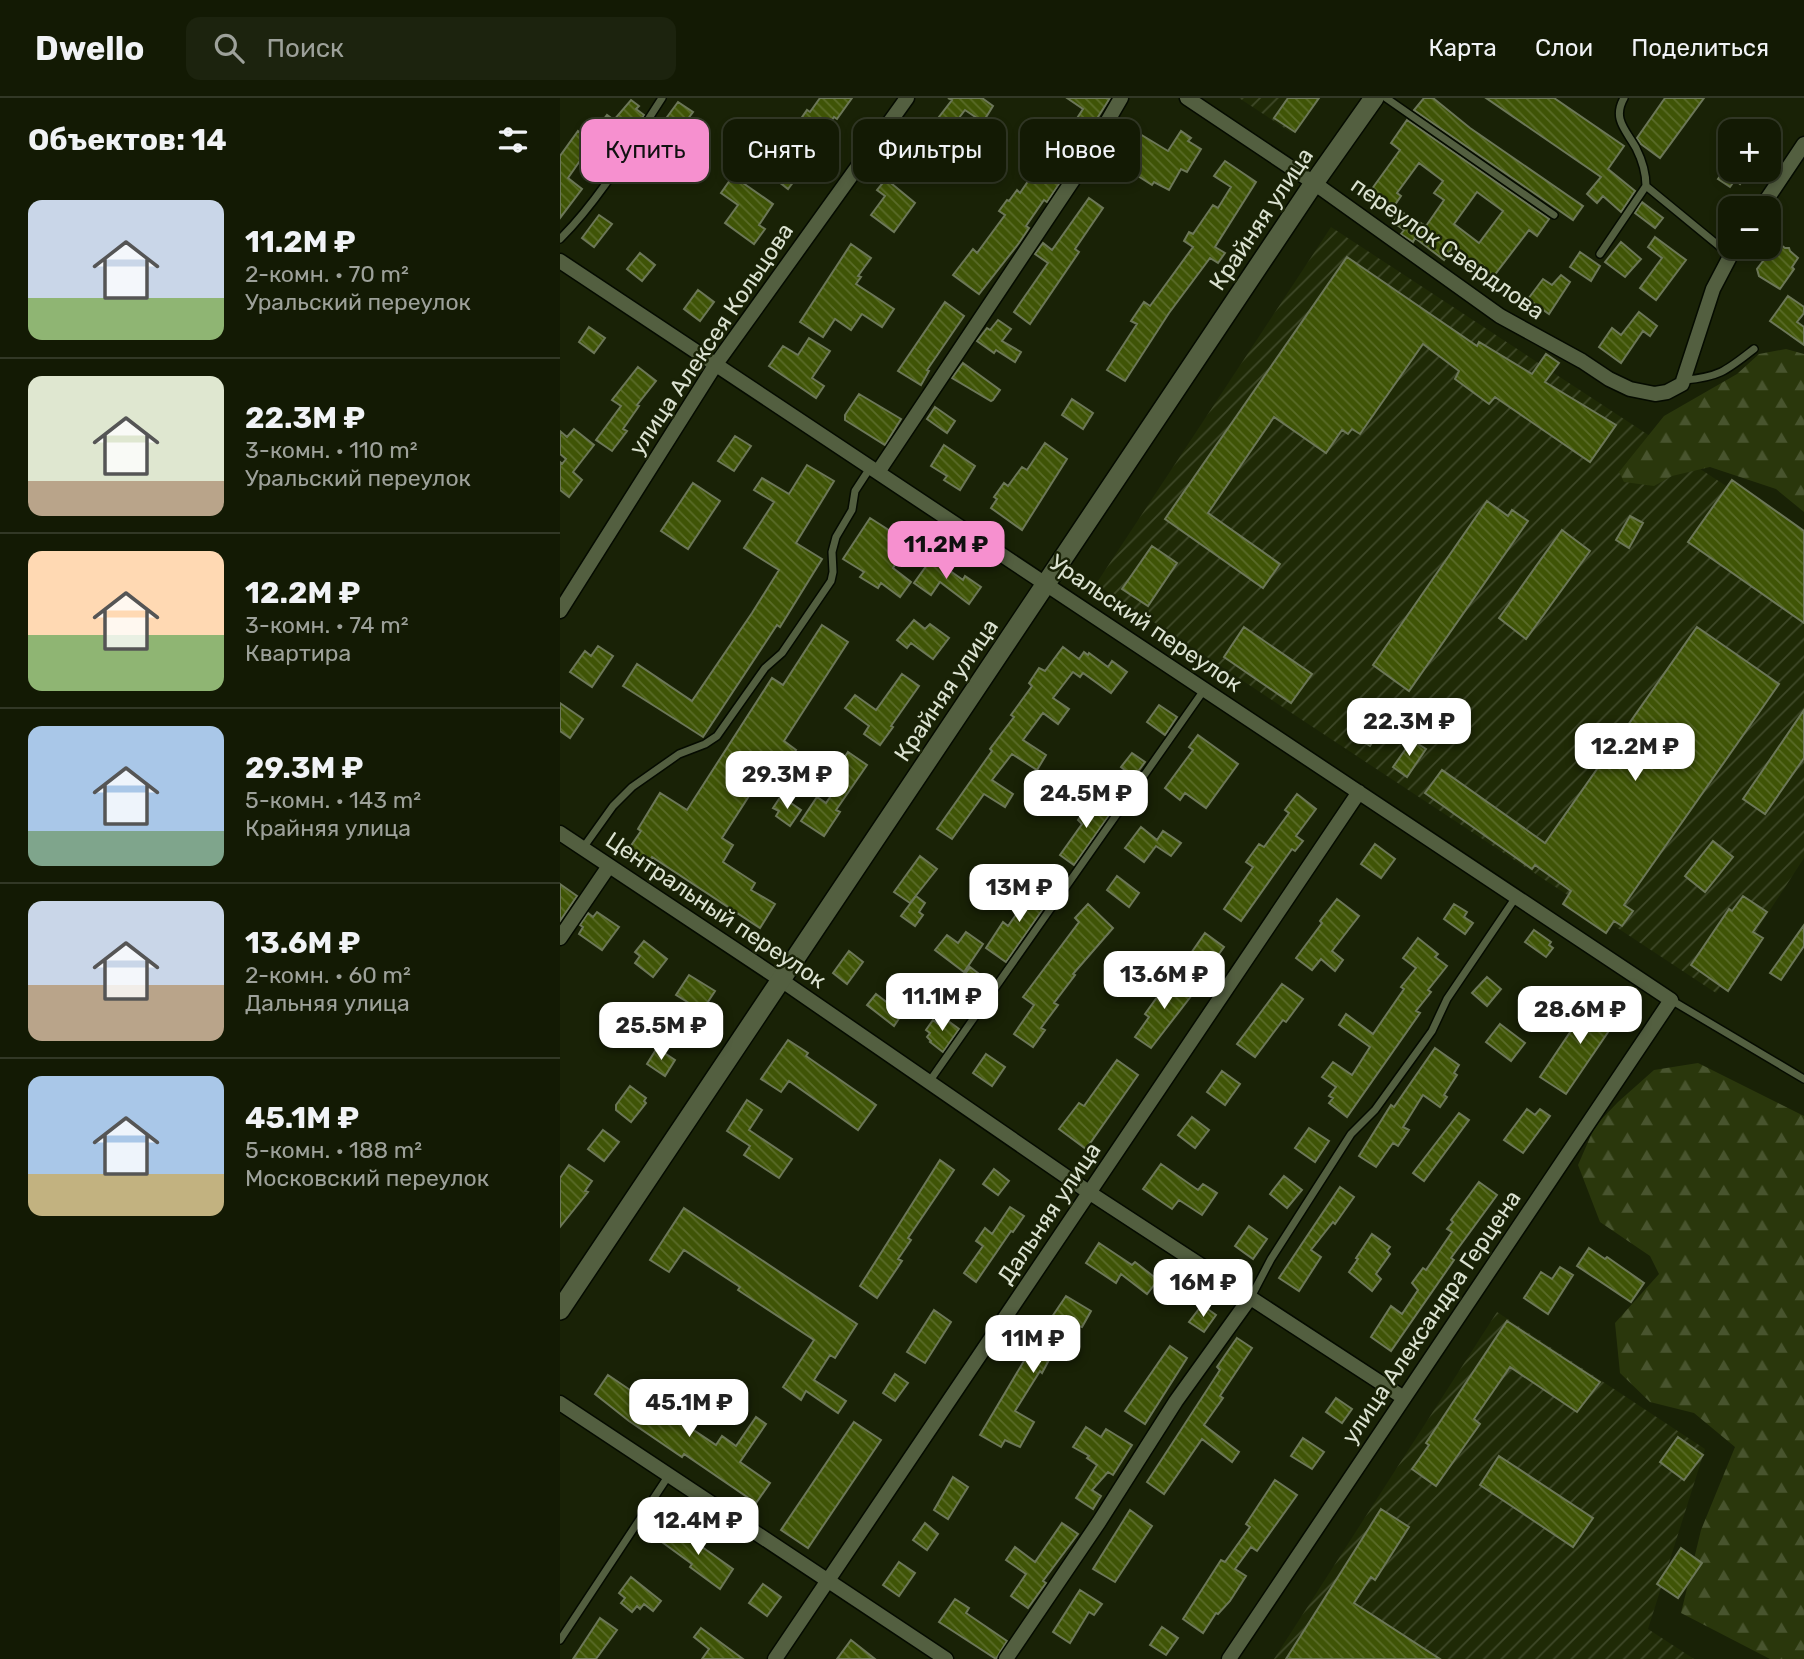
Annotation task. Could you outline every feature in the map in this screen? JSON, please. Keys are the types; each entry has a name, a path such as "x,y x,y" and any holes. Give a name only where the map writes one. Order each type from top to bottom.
{"main road":[{"name":"Крайняя улица","path":"560,1310 1314,183 1374,98"}],"street":[{"name":"улица Алексея Кольцова","path":"560,611 716,364 906,98"},
{"path":"874,469 1075,177 1121,98"},
{"name":"переулок Свердлова","path":"1187,98 1314,183 1486,307 1609,379 1630,389 1655,394 1678,388 1685,380"},
{"path":"1769,196 1804,144"},
{"path":"1685,380 1713,289 1729,259"},
{"name":"Уральский переулок","path":"560,261 1671,1000"},
{"name":"Дальняя улица","path":"775,1659 1359,792"},
{"name":"Центральный переулок","path":"560,833 781,980 1090,1193 1404,1398"},
{"path":"560,939 609,866"},
{"name":"улица Александра Герцена","path":"1229,1659 1671,1000"},
{"path":"1006,1659 1099,1522 1176,1401 1250,1298"},
{"path":"560,1403 946,1659"}],"lane":[{"path":"560,239 579,220 606,185 662,98"},
{"path":"1386,98 1554,215"},
{"path":"1624,98 1619,108 1619,120 1640,156 1646,186 1718,240"},
{"path":"1600,254 1646,186"},
{"path":"1685,380 1715,376 1726,371 1754,349"},
{"path":"583,848 613,806 632,786 678,754 705,744 717,736 765,668 782,653 831,581 832,552 836,537 852,510 855,491 874,469"},
{"path":"929,1082 1205,689"},
{"path":"1250,1298 1271,1259 1344,1145 1380,1104 1432,1031 1447,999 1516,896"},
{"path":"1671,1000 1804,1079"},
{"path":"560,1640 669,1475"}],"shaded area":[{"path":"1239,98 1316,98 1292,133"},
{"path":"1331,227 1804,537 1804,858 1716,993 1096,584"},
{"path":"1497,1312 1705,1449 1648,1629 1694,1659 1274,1659"}],"green space":[{"path":"1786,349 1804,354 1804,512 1776,489 1710,467 1672,476 1654,486 1624,482 1619,472 1664,416 1737,374 1759,354"},
{"path":"1698,1063 1804,1116 1804,1659 1770,1659 1681,1613 1701,1530 1735,1447 1694,1413 1650,1402 1620,1373 1615,1323 1659,1274 1650,1256 1600,1222 1578,1165 1595,1126 1654,1070"}],"building":[{"path":"820,98 852,98 837,119 801,119 807,110 810,112"},
{"path":"948,98 982,98 993,106 985,119 978,119 965,110 958,119 937,119 952,100"},
{"path":"1067,98 1110,98 1097,119 1076,119 1083,109"},
{"path":"1288,98 1319,98 1295,132 1274,118"},
{"path":"1424,98 1433,98 1470,128 1583,206 1573,220 1414,110"},
{"path":"1486,98 1554,98 1624,146 1608,169 1635,191 1621,212 1603,196 1597,203 1587,194 1601,177"},
{"path":"1665,98 1704,98 1660,158 1637,138"},
{"path":"631,100 639,106 636,109 644,115 642,119 615,119"},
{"path":"678,102 693,112 688,119 666,119"},
{"path":"1407,120 1549,219 1537,236 1529,230 1493,277 1453,247 1444,260 1415,238 1413,242 1401,234 1404,230 1393,222 1400,211 1426,226 1444,200 1434,193 1443,181 1419,163 1397,193 1401,196 1392,209 1369,193 1400,150 1391,143","holes":["1477,192 1503,211 1479,243 1454,224"]},
{"path":"578,131 581,133 581,159 568,178 582,189 560,218 560,156"},
{"path":"1181,131 1191,138 1188,141 1201,149 1187,172 1181,169 1169,190 1154,182 1152,185 1140,177 1140,134 1168,151"},
{"path":"1225,161 1256,182 1215,247 1225,253 1218,263 1210,258 1169,313 1125,381 1107,370 1137,324 1131,321 1144,302 1150,306 1193,247 1184,241 1189,232 1193,234 1213,205 1218,208 1231,187 1214,176"},
{"path":"729,182 742,182 773,204 759,225 765,229 754,244 725,223 738,205 721,193"},
{"path":"779,182 793,182 788,189"},
{"path":"884,182 890,182 915,203 894,232 871,215 885,196 877,190"},
{"path":"1028,182 1060,182 1047,202 1044,200 1026,226 1029,228 1019,243 979,294 953,275 973,249 977,253 1005,215 999,211 1007,200 1009,201 1017,190 1020,193"},
{"path":"1089,198 1103,208 1075,249 1079,252 1030,324 1014,312 1048,263 1035,254 1043,243 1052,250"},
{"path":"1642,202 1663,218 1655,228 1635,213"},
{"path":"599,215 612,224 594,247 582,238"},
{"path":"1655,237 1686,260 1656,300 1640,288 1662,258 1648,247"},
{"path":"1621,242 1641,259 1625,277 1605,262"},
{"path":"851,244 871,258 858,276 861,277 856,284 894,309 882,327 862,314 851,330 835,319 823,337 800,322"},
{"path":"1781,245 1789,248 1798,258 1780,289 1759,276 1757,269 1763,261 1781,259"},
{"path":"1580,252 1600,266 1591,281 1570,267"},
{"path":"640,253 655,265 642,281 627,269"},
{"path":"1347,257 1477,346 1479,342 1532,374 1546,354 1559,363 1545,382 1616,425 1590,462 1495,397 1489,404 1455,379 1459,371 1423,344 1360,434 1352,429 1348,434 1342,430 1326,453 1274,417 1208,513 1280,564 1263,588 1165,519"},
{"path":"1561,275 1570,282 1549,314 1528,299 1543,279 1552,285"},
{"path":"698,290 714,302 700,321 684,309"},
{"path":"1788,296 1804,307 1804,313 1797,322 1804,327 1804,345 1770,321"},
{"path":"945,302 964,316 927,370 929,371 921,385 898,371"},
{"path":"1639,312 1657,326 1650,336 1643,331 1621,363 1599,347 1612,328 1621,335"},
{"path":"998,320 1011,329 1002,341 1021,352 1015,362 996,350 994,353 977,341 987,328 990,330"},
{"path":"589,327 605,338 594,353 579,342"},
{"path":"809,338 830,351 812,378 824,386 816,398 769,366 783,346 798,355"},
{"path":"963,363 1000,390 993,400 952,378"},
{"path":"638,367 656,381 637,405 639,406 623,429 627,431 612,451 596,440 621,406 612,400"},
{"path":"859,394 901,419 885,445 845,420 845,415"},
{"path":"1072,399 1093,413 1083,429 1062,415"},
{"path":"935,407 955,421 947,433 927,419"},
{"path":"574,429 594,445 573,472 582,480 569,497 560,490 560,462 562,464 566,459 560,454 560,431 567,437"},
{"path":"735,436 751,446 734,471 718,461"},
{"path":"1045,443 1067,459 1022,530 991,508 997,499 994,497 1004,483 1008,486 1022,467 1027,470"},
{"path":"944,445 975,466 960,490 944,480 947,476 931,466"},
{"path":"807,465 834,481 796,543 822,559 780,627 777,625 703,737 623,686 637,664 692,701 779,570 744,548 774,502 754,490 762,478 789,494"},
{"path":"1732,480 1804,531 1804,623 1688,542"},
{"path":"693,483 720,501 688,549 661,531"},
{"path":"1487,501 1508,516 1512,510 1528,521 1409,691 1373,665"},
{"path":"1630,516 1643,523 1629,548 1616,540"},
{"path":"870,518 909,543 893,568 911,582 900,597 881,583 878,588 860,577 864,572 843,559"},
{"path":"1562,530 1590,551 1526,639 1499,618"},
{"path":"1152,546 1177,563 1148,606 1122,589"},
{"path":"932,558 963,580 965,576 981,587 969,604 940,582 931,595 914,583"},
{"path":"914,620 925,629 930,624 949,638 933,659 911,643 907,648 897,640"},
{"path":"822,625 848,642 784,741 796,750 787,762 800,772 790,786 767,768 722,838 733,845 723,862 755,883 751,890 775,904 760,928 652,857 648,864 628,850 660,793 687,810 772,678 783,685"},
{"path":"1244,627 1312,674 1291,703 1224,657"},
{"path":"1697,627 1779,684 1624,905 1633,911 1622,926 1614,921 1606,933 1563,904 1571,891 1535,865 1532,869 1425,793 1442,770 1545,843"},
{"path":"598,646 613,656 592,687 570,672 585,651 591,656"},
{"path":"1063,647 1079,659 1084,652 1088,655 1089,653 1108,667 1112,661 1127,672 1111,693 1083,673 1080,677 1073,672 1053,698 1069,709 1058,724 1043,713 1023,740 1046,755 1037,770 1012,754 992,780 1013,794 1005,807 984,794 952,839 937,829 1014,717 1011,715 1032,686 1029,683 1039,668 1045,671"},
{"path":"902,674 919,686 880,745 864,734 869,726 845,708 855,695 876,710"},
{"path":"560,703 583,719 570,738 560,731"},
{"path":"1159,705 1177,717 1165,735 1147,722"},
{"path":"1804,710 1804,758 1765,814 1743,799"},
{"path":"1359,724 1377,735 1370,746 1352,735"},
{"path":"1198,735 1238,764 1206,808 1185,793 1180,800 1165,788 1193,750 1189,747"},
{"path":"1412,740 1426,749 1407,777 1393,767"},
{"path":"848,752 867,765 836,810 840,812 824,836 801,821 817,797 826,803 841,781 833,775"},
{"path":"1132,753 1145,762 1134,777 1121,767"},
{"path":"1297,794 1316,809 1296,836 1303,841 1295,851 1292,849 1241,921 1224,909 1253,867 1246,862 1259,844 1264,847 1289,813 1285,810"},
{"path":"781,796 801,810 790,826 776,816 779,811 773,808"},
{"path":"1094,798 1112,811 1074,865 1060,855 1082,824 1078,820"},
{"path":"1141,827 1157,840 1163,831 1181,843 1171,856 1156,846 1144,862 1125,848"},
{"path":"1713,841 1733,857 1705,892 1685,876"},
{"path":"1375,844 1395,859 1381,878 1361,864"},
{"path":"920,856 937,869 910,903 894,892"},
{"path":"1117,876 1139,893 1129,907 1107,890"},
{"path":"560,884 577,896 560,921"},
{"path":"1034,884 1052,896 1006,962 986,948 1003,922 1008,926"},
{"path":"916,896 925,903 919,912 923,915 915,926 901,916"},
{"path":"1743,896 1767,912 1753,932 1763,938 1728,991 1691,965 1729,909 1732,911"},
{"path":"1337,899 1359,916 1332,951 1343,960 1335,971 1321,959 1312,970 1296,958"},
{"path":"1088,904 1113,928 1073,974 1075,975 1054,1003 1058,1005 1041,1028 1045,1030 1033,1047 1014,1034 1034,1005 1023,997 1079,922 1075,918"},
{"path":"1454,904 1467,912 1464,917 1473,923 1465,934 1444,919"},
{"path":"597,912 619,927 602,950 579,934 583,927 580,925 588,913 593,917"},
{"path":"1804,925 1804,946 1781,980 1770,973"},
{"path":"1534,930 1551,942 1549,945 1553,948 1546,957 1525,942"},
{"path":"966,932 983,944 964,972 935,950 947,935 958,943"},
{"path":"1205,933 1224,947 1207,970 1189,956"},
{"path":"1418,938 1438,954 1435,957 1447,966 1428,990 1431,992 1416,1011 1420,1013 1347,1117 1329,1103 1333,1098 1329,1096 1336,1087 1322,1077 1333,1062 1352,1075 1370,1047 1339,1025 1346,1014 1373,1034 1404,989 1401,987 1416,968 1403,958"},
{"path":"644,941 667,959 653,977 635,963 640,956 635,952"},
{"path":"849,951 863,962 847,984 833,973"},
{"path":"970,967 991,983 975,1006 953,991"},
{"path":"689,975 715,991 702,1011 676,995"},
{"path":"1173,975 1195,991 1151,1048 1135,1037 1149,1017 1145,1014"},
{"path":"1487,977 1501,989 1487,1006 1472,993"},
{"path":"1282,984 1303,999 1255,1057 1237,1044"},
{"path":"876,994 902,1014 894,1026 867,1005"},
{"path":"1593,998 1619,1016 1566,1094 1540,1077"},
{"path":"943,1017 959,1029 943,1052 930,1042 927,1037 930,1033 926,1030 933,1020 938,1024"},
{"path":"1500,1024 1525,1043 1511,1061 1486,1042"},
{"path":"788,1040 808,1053 806,1056 876,1105 858,1130 789,1081 781,1092 761,1079"},
{"path":"657,1048 675,1060 665,1076 647,1064"},
{"path":"1435,1048 1459,1065 1454,1073 1457,1075 1444,1095 1447,1097 1440,1107 1423,1095 1403,1127 1409,1130 1398,1146 1393,1143 1376,1167 1359,1156 1391,1105 1394,1107"},
{"path":"986,1054 1005,1067 992,1086 973,1073"},
{"path":"1117,1060 1138,1075 1086,1149 1059,1129 1079,1103 1084,1106"},
{"path":"1222,1071 1240,1084 1225,1105 1207,1092"},
{"path":"630,1086 646,1098 646,1103 631,1122 616,1110 616,1105"},
{"path":"747,1100 762,1110 749,1130 792,1159 779,1178 744,1155 750,1146 727,1131"},
{"path":"1527,1109 1535,1115 1540,1109 1550,1116 1523,1153 1504,1140"},
{"path":"1459,1113 1469,1120 1424,1181 1413,1173"},
{"path":"1192,1117 1209,1130 1195,1148 1178,1135"},
{"path":"1309,1128 1329,1141 1315,1162 1295,1148"},
{"path":"603,1130 619,1142 604,1161 588,1149"},
{"path":"940,1160 954,1170 908,1238 911,1240 898,1259 902,1261 877,1298 860,1286"},
{"path":"1161,1164 1198,1190 1203,1184 1217,1193 1202,1215 1179,1200 1172,1209 1143,1189"},
{"path":"569,1165 592,1181 585,1191 588,1192 560,1227 560,1178"},
{"path":"994,1169 1009,1181 998,1195 983,1184"},
{"path":"1284,1176 1302,1190 1287,1208 1270,1194"},
{"path":"1479,1182 1497,1195 1451,1258 1454,1260 1391,1351 1371,1337 1391,1306 1402,1314 1418,1290 1412,1283 1423,1268 1426,1270 1452,1232 1447,1229 1453,1222 1451,1220"},
{"path":"1340,1187 1354,1197 1335,1224 1333,1222 1311,1250 1321,1257 1299,1291 1279,1278"},
{"path":"1010,1207 1024,1216 976,1282 964,1273 983,1246 976,1241 985,1228 992,1234"},
{"path":"684,1208 857,1324 835,1358 830,1355 814,1380 846,1401 838,1413 806,1391 801,1400 783,1387 814,1340 738,1290 740,1287 684,1250 669,1272 650,1260"},
{"path":"1249,1226 1267,1239 1253,1259 1235,1246"},
{"path":"1372,1234 1390,1247 1387,1251 1390,1254 1376,1274 1381,1279 1372,1291 1349,1272"},
{"path":"1099,1243 1132,1265 1135,1262 1158,1280 1147,1294 1121,1274 1116,1283 1086,1263"},
{"path":"1589,1248 1644,1283 1631,1302 1577,1266"},
{"path":"1560,1267 1573,1275 1548,1314 1524,1298 1541,1272 1552,1279"},
{"path":"1066,1296 1091,1311 1067,1345 1059,1341 1042,1373 1040,1371 1015,1411 1034,1422 1020,1447 1005,1440 1001,1447 980,1435"},
{"path":"1202,1305 1216,1315 1204,1332 1189,1322"},
{"path":"934,1310 951,1322 925,1363 907,1352"},
{"path":"1507,1321 1600,1382 1577,1412 1510,1367 1474,1419 1480,1424 1436,1486 1412,1469 1429,1445 1426,1443"},
{"path":"1237,1338 1252,1348 1204,1425 1239,1452 1232,1462 1202,1439 1164,1494 1147,1482 1220,1370 1217,1367"},
{"path":"1170,1346 1187,1358 1145,1424 1125,1411"},
{"path":"895,1374 908,1383 895,1401 883,1393"},
{"path":"608,1375 633,1392 635,1390 663,1414 665,1411 716,1445 722,1436 736,1446 756,1417 766,1424 740,1462 770,1483 756,1503 684,1454 682,1457 595,1394"},
{"path":"1336,1398 1352,1409 1342,1423 1326,1412"},
{"path":"854,1422 881,1440 808,1548 781,1530"},
{"path":"1086,1427 1101,1437 1106,1429 1132,1445 1113,1475 1108,1472 1092,1490 1101,1496 1093,1509 1076,1498 1097,1465 1087,1458 1089,1456 1073,1447"},
{"path":"1678,1437 1703,1455 1684,1480 1660,1462"},
{"path":"1303,1438 1324,1452 1312,1469 1291,1456"},
{"path":"1499,1456 1593,1518 1573,1547 1480,1485"},
{"path":"953,1477 968,1487 948,1519 934,1510"},
{"path":"1275,1480 1297,1495 1257,1551 1251,1547 1235,1569 1246,1576 1230,1601 1216,1613 1203,1633 1183,1619 1221,1560 1225,1562 1250,1527 1246,1524"},
{"path":"1381,1509 1409,1527 1375,1580 1371,1577 1354,1603 1440,1659 1286,1659"},
{"path":"1130,1510 1152,1526 1115,1582 1093,1569"},
{"path":"925,1523 938,1534 927,1550 913,1540"},
{"path":"1062,1523 1078,1534 1043,1581 1046,1583 1028,1608 1011,1596 1026,1574 1006,1560 1015,1547 1035,1562"},
{"path":"675,1525 733,1569 720,1589 662,1542"},
{"path":"1681,1548 1702,1563 1678,1598 1657,1584"},
{"path":"899,1562 915,1573 899,1596 883,1585"},
{"path":"631,1577 661,1601 653,1611 644,1604 640,1609 637,1606 632,1612 621,1603 625,1598 619,1593"},
{"path":"763,1584 781,1597 767,1616 749,1603"},
{"path":"1080,1590 1102,1604 1094,1615 1089,1612 1070,1643 1053,1632"},
{"path":"955,1599 969,1608 966,1613 1007,1641 996,1659 939,1622"},
{"path":"600,1618 617,1630 596,1659 573,1659"},
{"path":"1162,1627 1178,1638 1166,1655 1150,1645"},
{"path":"701,1628 743,1659 702,1659 709,1649 694,1637"},
{"path":"851,1640 875,1659 837,1659"}]}
